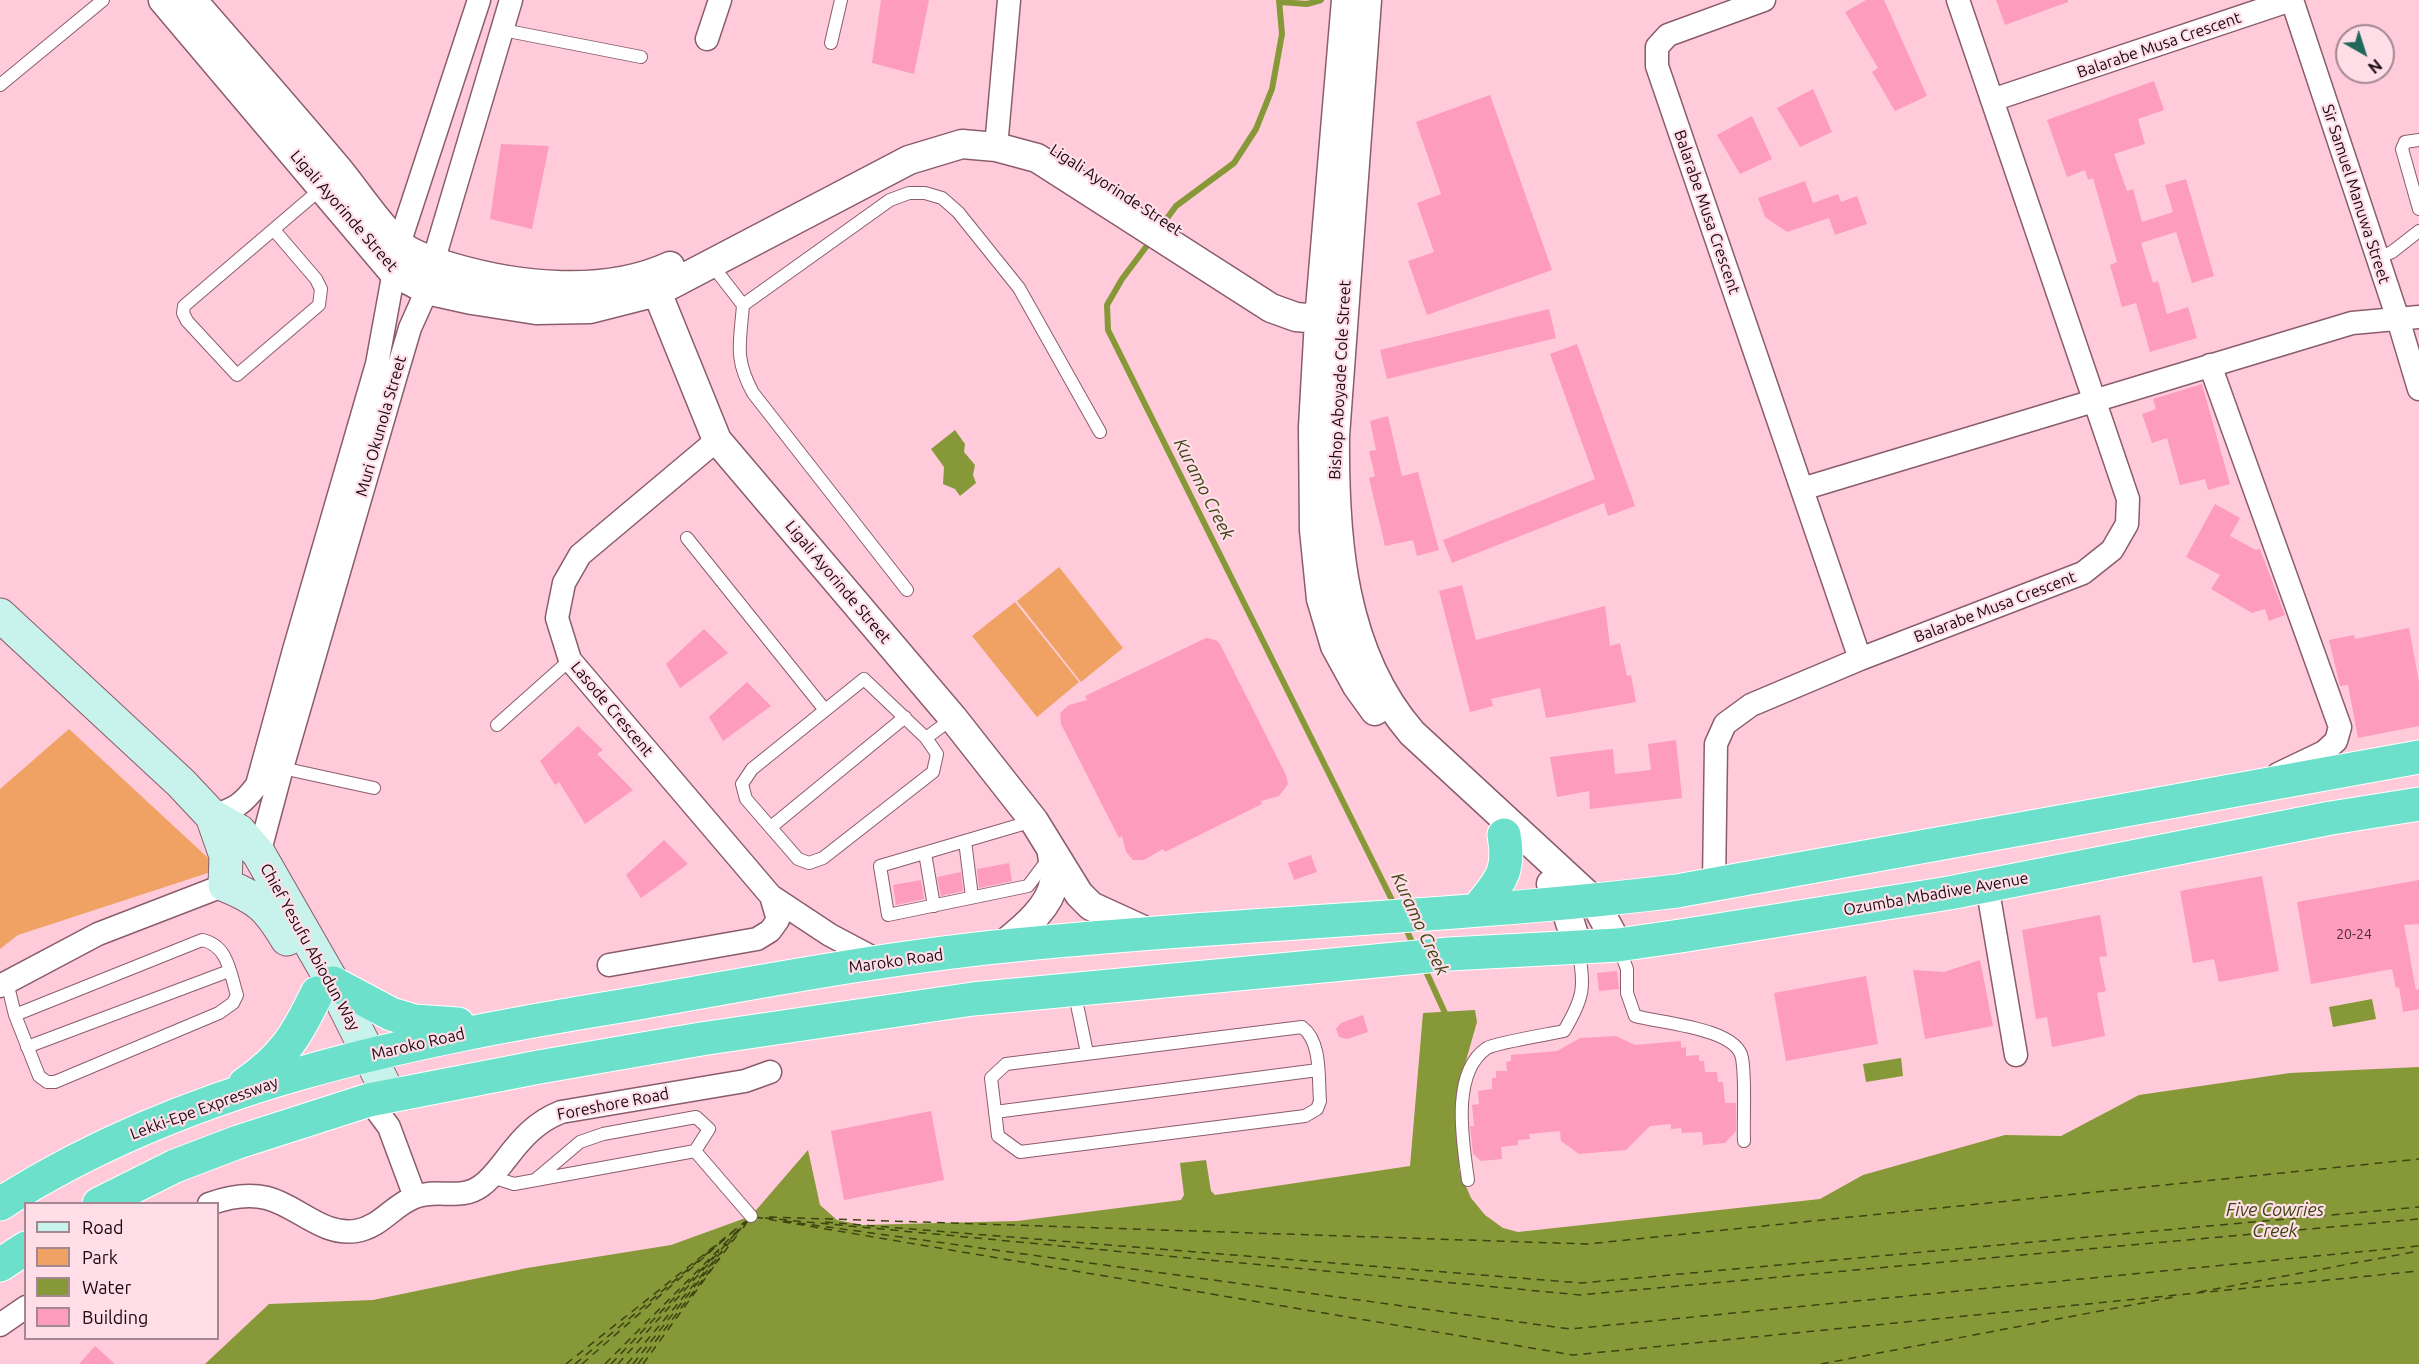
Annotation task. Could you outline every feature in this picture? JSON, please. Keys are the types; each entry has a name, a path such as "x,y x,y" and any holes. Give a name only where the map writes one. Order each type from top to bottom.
{"highway":[{"path":"1464,911 1579,902 1714,884 2419,758"},
{"name":"Ozumba Mbadiwe Avenue","path":"1074,989 1449,954 1617,945 1763,924 1987,885 2331,818 2419,804"},
{"path":"1464,911 1495,889 1503,874 1507,854 1504,835"},
{"name":"Maroko Road","path":"359,1057 502,1025 882,962 1002,946 1464,911"},
{"path":"225,1097 261,1073 284,1052 325,988 414,1021 502,1025"},
{"path":"101,1202 175,1166 238,1142 383,1107 713,1037 893,1010 1074,989"},
{"name":"Lekki-Epe Expressway","path":"0,1204 36,1181 157,1122 225,1097 359,1057"},
{"path":"0,1265 24,1249"}],"main road":[{"name":"Chief Yesufu Abiodun Way","path":"0,615 181,783 212,816 239,831 259,854 383,1107"},
{"name":"Chief Yesufu Abiodun Way","path":"212,816 226,856 225,885 251,896 272,916 325,988"}],"street":[{"name":"Ligali Ayorinde Street","path":"163,0 393,272 427,290 472,300 536,310 590,309 655,283 712,265 909,160 962,144 997,139"},
{"name":"Ligali Ayorinde Street","path":"192,0 399,244 433,262 472,273 534,284 655,283 706,249 910,146 963,131 997,139 1037,158 1142,214 1176,239 1279,294 1331,312"},
{"name":"Muri Okunola Street","path":"212,816 233,810 246,800 257,785 377,364 399,244 479,0"},
{"name":"Muri Okunola Street","path":"259,854 394,382 410,328 427,290 433,262 511,0"},
{"path":"707,39 720,0"},
{"path":"997,139 1009,0"},
{"name":"Bishop Aboyade Cole Street","path":"1346,0 1343,16 1331,312 1335,436 1334,493 1339,549 1352,619 1382,694 1412,734 1579,902 1617,945"},
{"name":"Bishop Aboyade Cole Street","path":"1367,0 1331,312 1313,428 1314,530 1321,599 1335,646 1357,686 1394,734 1504,835 1551,884 1579,902"},
{"name":"Balarabe Musa Crescent","path":"1764,0 1668,35 1657,47 1657,66 1860,659"},
{"name":"Balarabe Musa Crescent","path":"1714,884 1716,744 1725,724 1751,705 1860,659 2083,573 2112,550 2127,524 2128,499 1958,0"},
{"name":"Balarabe Musa Crescent","path":"1992,100 2291,0"},
{"name":"Sir Samuel Manuwa Street","path":"2291,0 2378,258 2409,318 2419,389"},
{"name":"Ligali Ayorinde Street","path":"655,283 717,440 953,718 1034,821 1052,854 1079,894 1091,906 1150,933"},
{"path":"1802,489 2352,323 2409,318"},
{"path":"2210,365 2340,727 2336,741 2324,752 2253,787"},
{"name":"Lasode Crescent","path":"717,440 580,555 564,583 557,618 570,660 771,896 831,935 882,962"},
{"name":"Ligali Ayorinde Street","path":"1002,946 1042,907 1054,883 1052,854"},
{"path":"3,984 98,934 225,885"},
{"path":"1987,885 2016,1055"},
{"path":"609,965 757,939 770,931 778,920 771,896"},
{"name":"Bishop Aboyade Cole Street","path":"1578,948 1579,902"},
{"name":"Foreshore Road","path":"415,1197 471,1192 492,1177 531,1129 544,1119 561,1112 745,1081 770,1072"},
{"path":"213,1202 240,1196 268,1198 290,1207 316,1223 335,1230 352,1231 374,1226 415,1197 383,1107"},
{"path":"0,1325 24,1308"}],"lane":[{"path":"0,85 104,0"},
{"path":"831,42 842,0"},
{"path":"503,30 641,57"},
{"path":"2419,140 2405,142 2402,149 2419,209"},
{"path":"274,230 316,279 321,289 319,305 237,375 187,321 183,314 184,306 322,188"},
{"path":"743,305 890,200 909,193 925,193 942,198 958,212 1019,288 1100,432"},
{"path":"2378,258 2392,252 2419,231"},
{"path":"712,265 743,305 739,356 742,373 753,393 907,590"},
{"path":"687,538 825,710"},
{"path":"497,724 570,660"},
{"path":"864,679 905,717 926,738 937,754 933,772 823,858 809,863 798,859 746,799 742,784 752,769 864,679"},
{"path":"771,827 905,717"},
{"path":"926,738 953,718"},
{"path":"282,768 374,788"},
{"path":"1034,821 880,866 888,915 1028,886 1052,854"},
{"path":"965,841 972,897"},
{"path":"926,852 934,906"},
{"path":"3,984 27,1047 39,1076 47,1082 55,1082 219,1013 233,1003 237,995 220,948 213,942 202,940 15,1015"},
{"path":"1617,945 1627,969 1627,993 1635,1016 1700,1029 1729,1038 1742,1055 1744,1141"},
{"path":"1468,1179 1461,1126 1466,1074 1488,1048 1564,1031 1576,1010 1583,987 1584,974 1578,948"},
{"path":"27,1047 229,970"},
{"path":"1074,989 1087,1053"},
{"path":"1302,1027 1311,1034 1315,1044 1320,1101 1317,1109 1305,1116 1020,1152 998,1136 991,1078 1006,1064 1087,1053 1302,1027"},
{"path":"995,1112 1318,1070"},
{"path":"492,1177 514,1184 533,1181 695,1151 709,1129 696,1118 603,1134 580,1142 533,1181"},
{"path":"695,1151 751,1216"}],"green space":[{"path":"1059,567 1123,648 1081,682 1017,601"},
{"path":"1015,602 1079,682 1037,717 972,636"},
{"path":"69,729 220,869 18,935 0,949 0,789"}],"water":[{"path":"955,430 965,444 964,452 975,465 973,475 976,483 960,496 955,489 943,484 944,467 931,449"},
{"path":"2372,999 2376,1019 2333,1027 2329,1007"},
{"name":"Five Cowries Creek","path":"1475,1010 1477,1022 1463,1071 1459,1170 1471,1198 1485,1215 1503,1228 1518,1232 1820,1199 1863,1175 2005,1135 2061,1136 2139,1095 2290,1073 2419,1067 2419,1364 205,1364 269,1304 373,1300 527,1268 671,1245 751,1216 808,1150 820,1205 837,1220 862,1225 1017,1221 1181,1200 1184,1195 1180,1163 1206,1160 1211,1191 1215,1195 1410,1166 1423,1013"},
{"path":"1901,1058 1903,1076 1866,1082 1863,1064"}],"building":[{"path":"881,0 929,0 914,74 872,63"},
{"path":"1866,0 1884,0 1927,96 1895,111 1872,72 1878,68 1845,12"},
{"path":"1996,0 2068,0 2068,2 2005,25"},
{"path":"2154,81 2164,110 2138,119 2145,144 2114,154 2127,191 2133,189 2142,222 2173,212 2165,185 2186,179 2214,276 2192,283 2176,232 2141,243 2153,283 2158,281 2167,314 2188,307 2197,338 2150,352 2136,303 2122,307 2110,265 2117,262 2093,178 2088,180 2085,170 2067,177 2047,120"},
{"path":"1813,89 1832,132 1800,147 1777,108"},
{"path":"1490,95 1552,270 1427,315 1408,261 1434,252 1417,203 1441,194 1416,122"},
{"path":"1752,116 1772,159 1740,174 1717,135"},
{"path":"501,144 549,146 532,229 490,219"},
{"path":"1805,181 1813,203 1838,194 1841,202 1857,196 1867,224 1835,235 1829,218 1787,232 1765,217 1758,198"},
{"path":"1549,309 1556,338 1387,379 1380,350"},
{"path":"1577,344 1635,506 1608,516 1604,503 1452,563 1443,540 1595,479 1550,354"},
{"path":"2202,384 2230,484 2208,490 2205,479 2180,485 2167,438 2152,443 2142,414 2156,409 2153,399"},
{"path":"1388,416 1402,476 1418,472 1439,550 1417,556 1413,540 1385,546 1369,478 1375,476 1369,451 1376,450 1370,421"},
{"path":"2215,504 2240,518 2230,536 2256,550 2260,549 2285,615 2269,621 2265,609 2252,613 2211,589 2220,575 2186,557"},
{"path":"1462,585 1476,640 1605,606 1610,646 1620,643 1627,676 1631,675 1636,702 1546,718 1540,688 1491,699 1493,706 1470,712 1439,591"},
{"path":"2409,628 2419,682 2419,726 2358,738 2348,685 2340,686 2329,640 2354,635 2355,639"},
{"path":"704,629 728,653 680,688 666,664"},
{"path":"1206,638 1216,640 1220,644 1286,775 1288,784 1279,796 1261,801 1262,804 1165,852 1163,849 1144,860 1133,860 1126,852 1122,836 1119,838 1061,724 1060,713 1069,705 1087,700 1085,696"},
{"path":"747,682 771,706 723,741 709,717"},
{"path":"578,726 603,750 597,754 633,790 585,824 559,782 555,785 540,761"},
{"path":"1676,740 1682,798 1590,809 1589,791 1557,797 1550,757 1613,749 1615,774 1651,770 1648,744"},
{"path":"664,840 688,864 641,898 626,875"},
{"path":"1311,855 1317,872 1294,880 1288,863"},
{"path":"1009,863 1012,881 979,888 977,869"},
{"path":"961,872 963,891 941,896 937,877"},
{"path":"2262,876 2279,971 2219,982 2214,959 2193,963 2180,891"},
{"path":"921,880 924,899 896,905 893,885"},
{"path":"2419,880 2419,924 2404,925 2416,990 2419,989 2419,1009 2403,1012 2399,987 2396,988 2392,969 2311,984 2297,902"},
{"path":"2100,915 2107,956 2099,957 2106,991 2097,993 2105,1036 2052,1047 2047,1017 2036,1019 2022,930"},
{"path":"1980,960 1993,1026 1925,1039 1913,970 1944,972"},
{"path":"1617,971 1619,989 1599,991 1597,973"},
{"path":"1866,976 1878,1044 1786,1061 1774,993"},
{"path":"1363,1015 1368,1032 1347,1039 1339,1037 1336,1029 1341,1023"},
{"path":"1616,1036 1635,1045 1681,1041 1681,1048 1686,1047 1686,1056 1699,1055 1699,1061 1704,1061 1705,1072 1717,1072 1718,1082 1723,1082 1725,1103 1736,1103 1736,1131 1725,1143 1703,1145 1702,1132 1682,1133 1681,1128 1671,1129 1671,1124 1650,1126 1626,1150 1579,1154 1561,1141 1560,1131 1529,1134 1530,1139 1518,1140 1518,1145 1501,1147 1502,1159 1481,1161 1473,1154 1470,1126 1474,1126 1472,1105 1479,1104 1478,1091 1492,1089 1492,1078 1496,1078 1496,1071 1507,1071 1506,1062 1511,1061 1511,1055 1557,1051 1580,1038"},
{"path":"931,1111 944,1180 844,1200 831,1131"},
{"path":"95,1346 115,1364 79,1364"}],"waterway":[{"name":"Kuramo Creek","path":"1160,228 1176,206 1234,163 1256,129 1272,89 1282,34 1279,0"},
{"path":"1280,2 1307,4 1321,0"},
{"name":"Kuramo Creek","path":"1152,239 1122,279 1107,305 1108,330 1395,906"},
{"name":"Kuramo Creek","path":"1405,926 1414,947"},
{"name":"Kuramo Creek","path":"1424,967 1445,1013"}],"ferry route":[{"path":"769,1217 1587,1244 2419,1159"},
{"path":"825,1222 1581,1283 2419,1207"},
{"path":"755,1217 1573,1355 2419,1271"},
{"path":"765,1218 1580,1295 2419,1219"},
{"path":"743,1228 749,1219"},
{"path":"566,1364 746,1221"},
{"path":"784,1221 1570,1329 2419,1246"},
{"path":"605,1364 746,1222"},
{"path":"736,1234 743,1226"},
{"path":"582,1364 735,1230"},
{"path":"618,1364 736,1233"},
{"path":"638,1364 738,1234"},
{"path":"627,1364 733,1238"},
{"path":"575,1364 717,1245"},
{"path":"611,1364 719,1251"},
{"path":"2199,1292 2419,1251"},
{"path":"633,1364 722,1252"},
{"path":"643,1364 720,1258"},
{"path":"1821,1364 2179,1296"}]}
